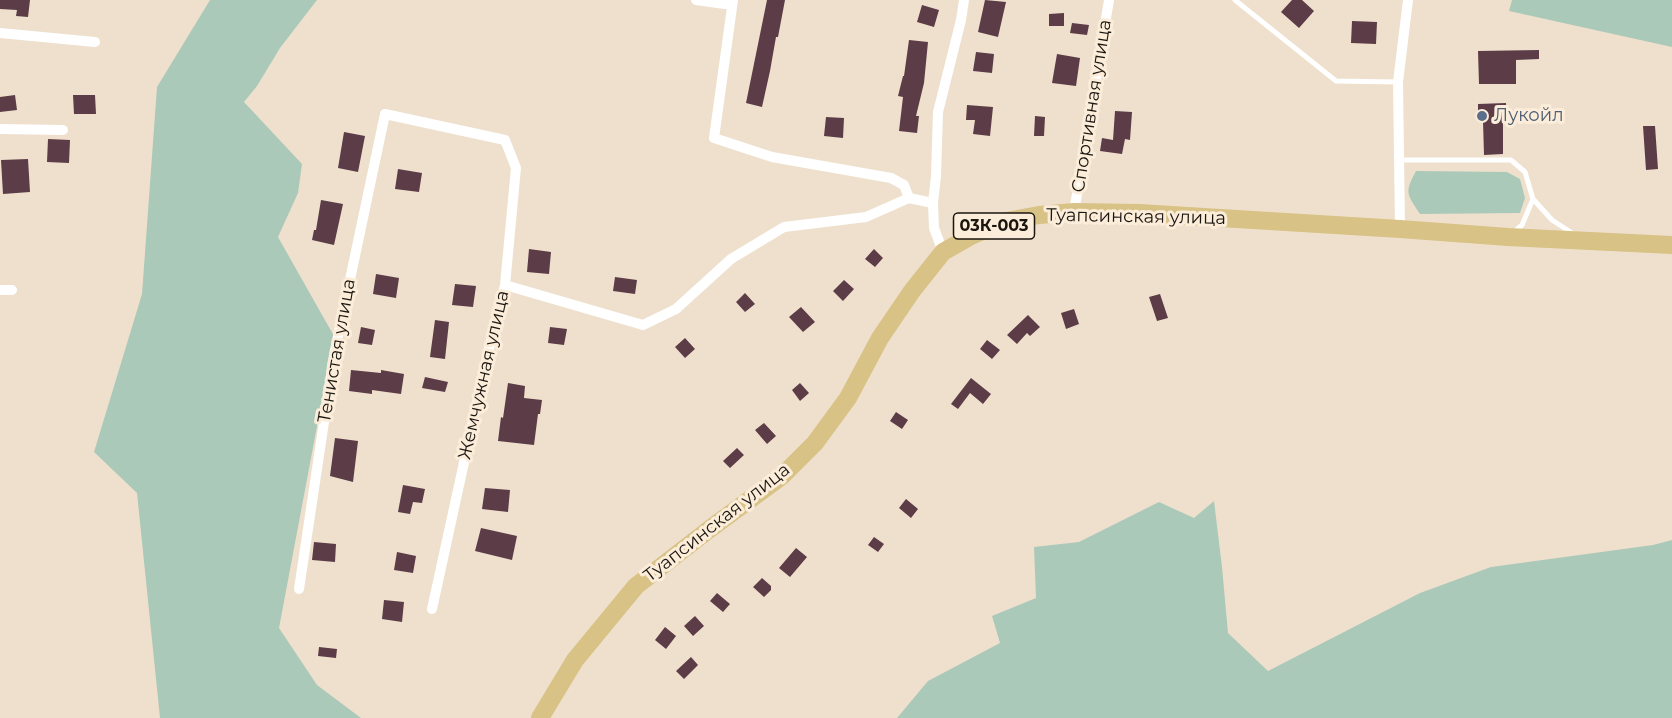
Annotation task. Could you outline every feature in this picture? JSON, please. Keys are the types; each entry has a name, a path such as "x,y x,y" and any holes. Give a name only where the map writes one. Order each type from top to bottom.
{"main road":[{"name":"Туапсинская улица","path":"540,718 575,660 636,586 782,476 814,443 848,399 880,339 912,291 943,252 971,236 1006,221 1039,214 1139,213 1508,237 1672,245"}],"street":[{"path":"696,0 733,3 714,138 772,157 891,178 904,185 909,198"},
{"path":"943,252 934,228 933,203 938,112 962,20 964,0"},
{"name":"Спортивная улица","path":"1074,212 1109,0"},
{"path":"1400,229 1398,82 1408,0"},
{"path":"0,33 95,42"},
{"name":"Жемчужная улица","path":"385,114 505,140 516,168 505,285 432,609"},
{"name":"Тенистая улица","path":"299,589 334,356 385,114"},
{"path":"0,129 63,130"},
{"path":"505,285 643,325 676,309 730,259 784,227 866,217 909,198 933,203"},
{"path":"0,290 12,290"}],"lane":[{"path":"1235,0 1336,81 1398,82"},
{"path":"1400,160 1511,160 1525,172 1533,199 1552,220 1583,241"},
{"path":"1508,237 1522,225 1533,199"}],"green space":[{"path":"210,0 317,0 280,48 257,86 244,102 302,164 298,193 278,237 334,336 279,628 317,685 361,718 160,718 137,493 94,452 142,294 157,87"},
{"path":"1512,0 1672,0 1672,47 1509,11"},
{"path":"1416,171 1507,172 1520,179 1525,198 1520,213 1420,214 1409,193"},
{"path":"1214,501 1228,633 1268,671 1420,593 1491,567 1653,545 1672,540 1672,718 897,718 928,681 1000,643 992,616 1036,598 1034,547 1079,542 1159,502 1194,518"}],"building":[{"path":"0,0 30,0 28,17 16,16 17,10 0,9"},
{"path":"767,0 785,0 762,107 746,103"},
{"path":"985,0 1006,2 998,37 978,32"},
{"path":"1292,0 1302,0 1314,11 1299,28 1281,12"},
{"path":"922,5 939,10 934,27 917,22"},
{"path":"1064,13 1064,26 1049,26 1049,14"},
{"path":"1352,21 1377,22 1376,44 1351,43"},
{"path":"1072,23 1089,25 1087,35 1070,33"},
{"path":"909,40 928,42 924,83 916,116 919,116 917,133 899,131 903,97 898,96 904,76"},
{"path":"1539,50 1539,59 1516,60 1516,84 1479,84 1478,51"},
{"path":"976,52 994,54 992,73 973,71"},
{"path":"1057,54 1080,58 1076,86 1052,83"},
{"path":"15,95 17,110 0,112 0,97"},
{"path":"73,95 95,95 96,114 74,114"},
{"path":"1506,103 1507,120 1503,121 1503,154 1484,155 1483,121 1478,121 1478,104"},
{"path":"967,105 993,107 990,136 973,134 975,120 966,120"},
{"path":"1115,111 1132,112 1130,140 1125,139 1122,154 1100,151 1102,138 1113,140"},
{"path":"1035,116 1045,117 1044,136 1034,136"},
{"path":"826,117 844,118 843,138 824,136"},
{"path":"1643,126 1655,126 1658,169 1646,170"},
{"path":"344,132 365,136 358,172 338,168"},
{"path":"48,139 70,140 69,163 47,162"},
{"path":"28,159 30,192 3,194 1,160"},
{"path":"398,169 422,173 419,192 395,189"},
{"path":"321,200 343,204 334,245 312,240"},
{"path":"529,249 551,252 549,274 527,272"},
{"path":"874,249 883,258 875,267 865,259"},
{"path":"376,274 399,278 396,298 373,294"},
{"path":"615,277 637,280 635,294 613,291"},
{"path":"844,280 854,289 843,301 833,291"},
{"path":"455,284 476,286 473,307 452,305"},
{"path":"745,293 755,304 745,312 736,302"},
{"path":"1160,294 1168,318 1157,321 1149,297"},
{"path":"801,307 815,322 803,332 789,317"},
{"path":"1074,309 1079,324 1066,329 1061,313"},
{"path":"1028,315 1040,327 1030,336 1027,333 1017,344 1007,335"},
{"path":"435,320 449,322 445,359 430,357"},
{"path":"361,327 375,330 372,345 358,343"},
{"path":"550,327 567,329 564,345 548,343"},
{"path":"685,338 695,349 685,358 675,347"},
{"path":"987,340 1000,350 992,359 980,349"},
{"path":"351,370 381,373 381,370 404,374 401,394 372,390 372,394 349,391"},
{"path":"425,377 448,382 445,392 422,388"},
{"path":"971,378 991,394 983,404 970,393 958,409 951,404"},
{"path":"508,383 525,386 524,398 542,400 534,445 498,441"},
{"path":"800,383 809,393 800,401 792,390"},
{"path":"896,412 908,420 902,429 890,421"},
{"path":"764,423 776,436 767,444 755,430"},
{"path":"335,438 358,441 353,482 330,476"},
{"path":"737,448 744,455 730,468 723,461"},
{"path":"403,485 425,489 422,503 413,502 410,514 398,512"},
{"path":"485,488 510,490 508,512 482,509"},
{"path":"906,499 918,509 911,518 899,508"},
{"path":"481,528 517,536 512,560 475,551"},
{"path":"874,537 884,544 878,552 868,545"},
{"path":"314,542 336,544 335,562 312,560"},
{"path":"796,548 807,557 790,577 779,568"},
{"path":"397,552 416,556 413,573 394,570"},
{"path":"762,578 771,586 771,590 764,597 753,587"},
{"path":"717,593 730,604 723,612 710,601"},
{"path":"384,600 404,602 402,622 382,619"},
{"path":"695,616 704,626 693,636 684,626"},
{"path":"665,627 676,636 666,649 655,640"},
{"path":"319,647 337,649 336,658 318,656"},
{"path":"691,657 698,665 684,679 676,671"}],"place":[{"name":"Лукойл","path":"1482,116"}]}
